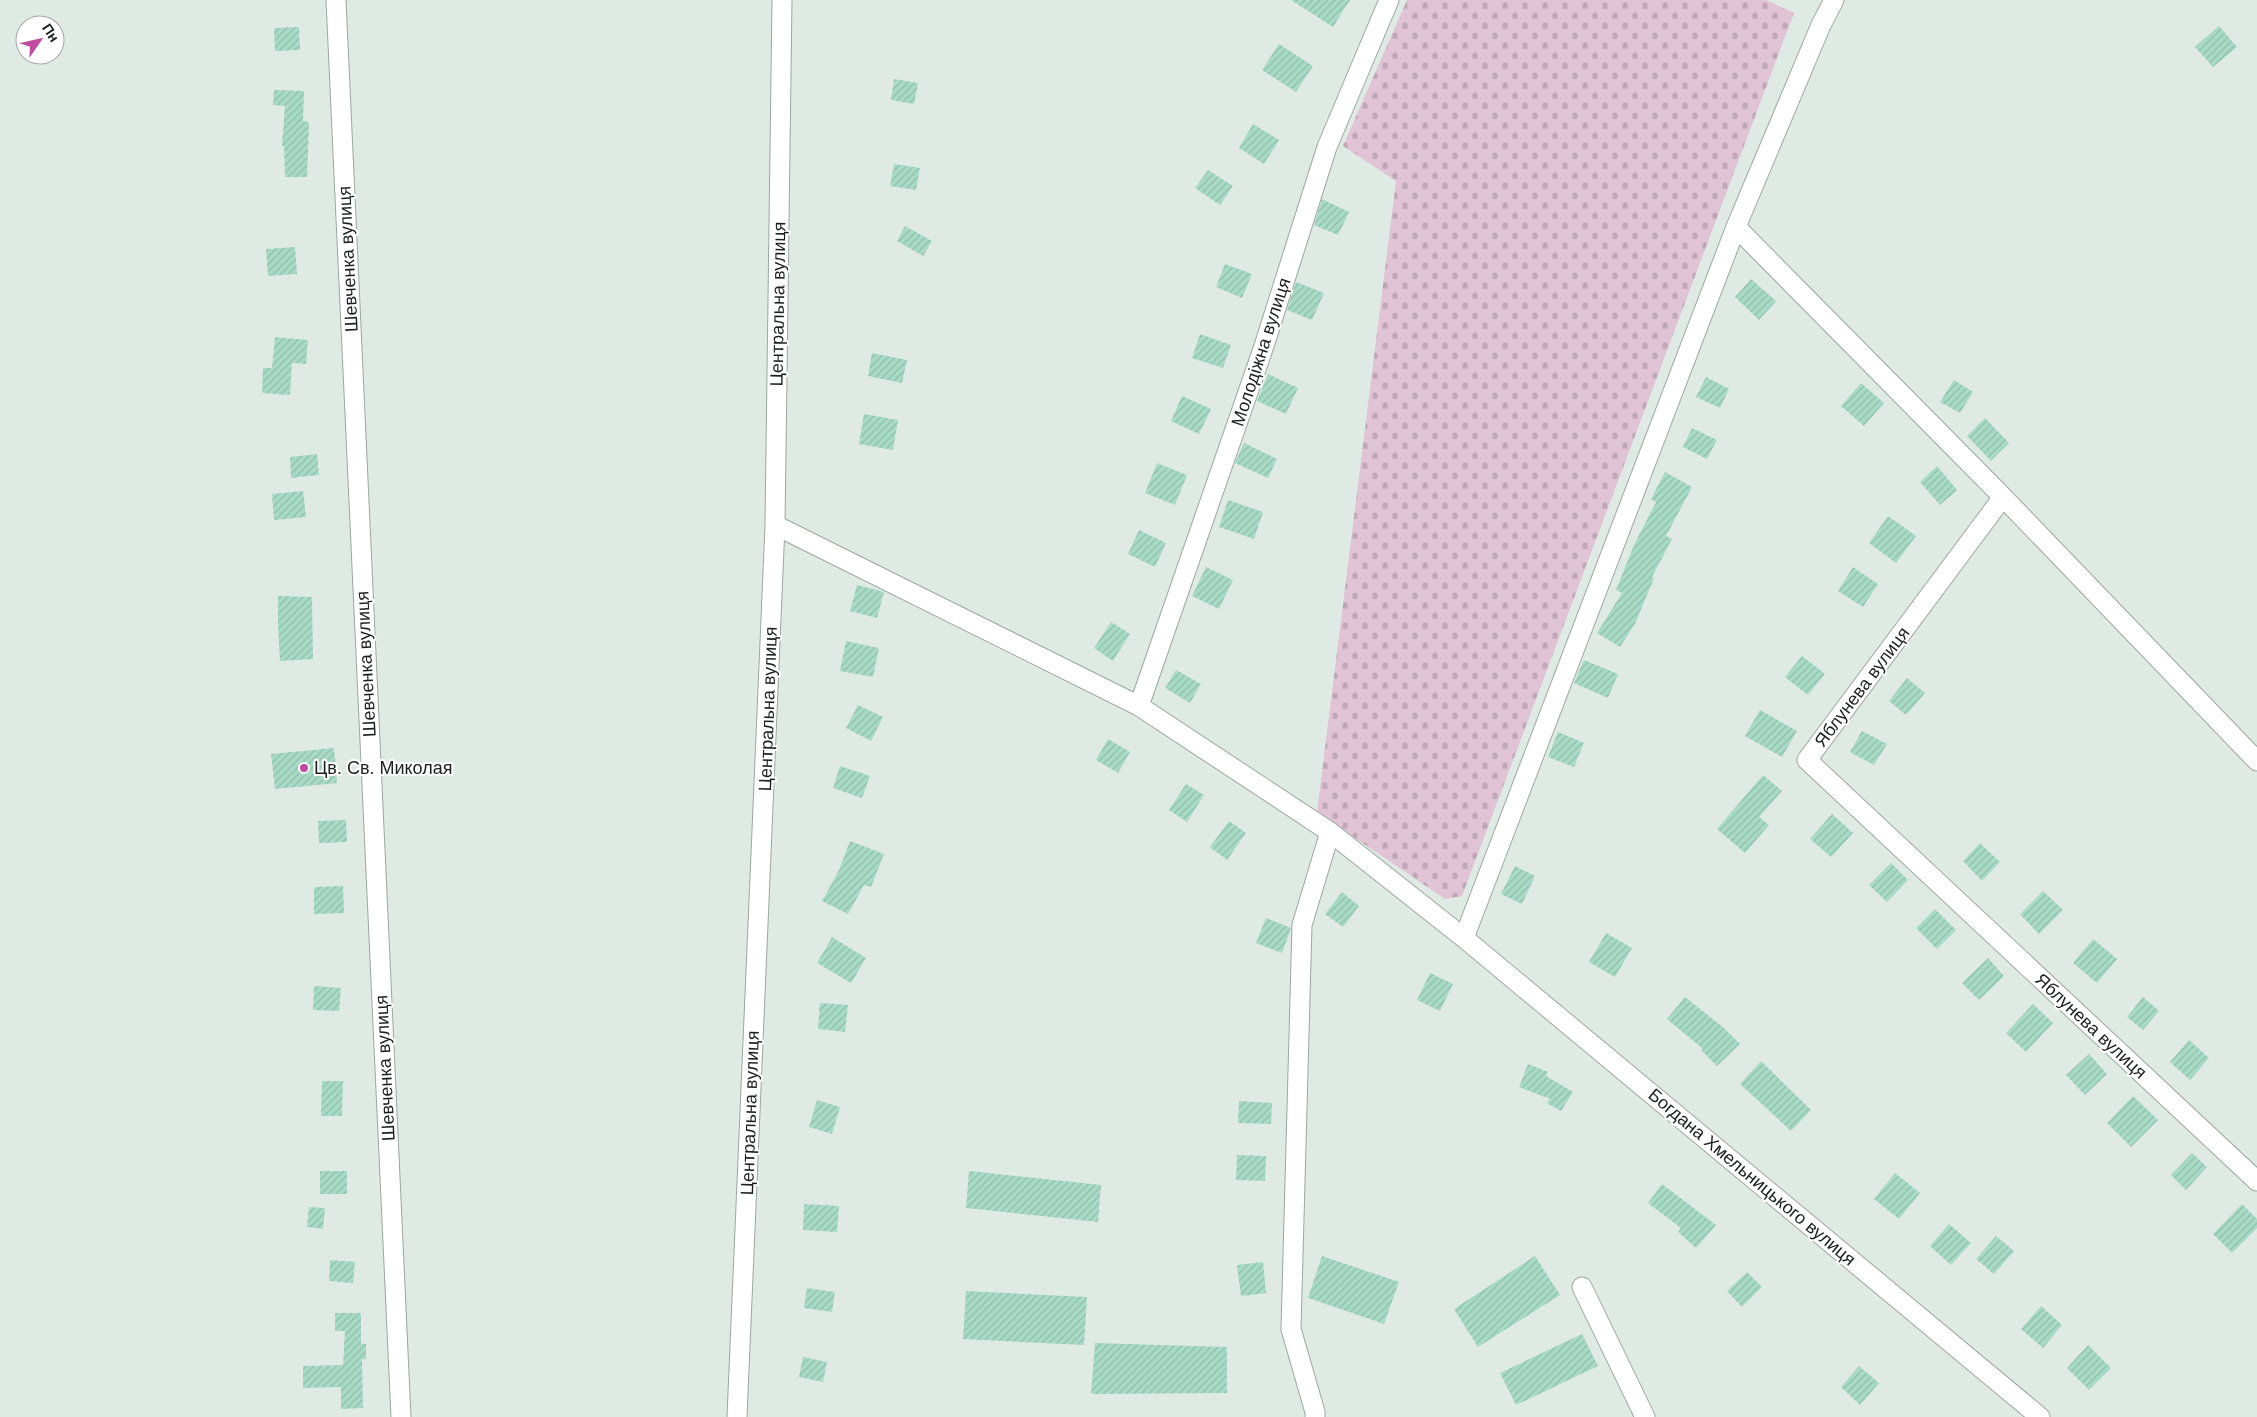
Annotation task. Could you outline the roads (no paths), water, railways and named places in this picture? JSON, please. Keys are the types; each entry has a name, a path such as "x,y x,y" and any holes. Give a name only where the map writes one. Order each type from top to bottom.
{"street":[{"name":"Шевченка вулиця","path":"336,0 401,1417"},
{"name":"Центральна вулиця","path":"737,1417 775,525 782,0"},
{"name":"Молодіжна вулиця","path":"1139,706 1264,346 1327,147 1389,0"},
{"path":"1464,938 1736,227 1821,26 1834,0"},
{"path":"1736,227 2003,497 2257,761"},
{"name":"Яблунева вулиця","path":"2003,497 1807,760 2257,1181"},
{"name":"Богдана Хмельницького вулиця","path":"775,525 1139,706 1330,832 1464,938 2040,1417"},
{"path":"1315,1417 1291,1329 1302,925 1330,832"},
{"path":"1582,1287 1645,1417"}],"place":[{"name":"Цв. Св. Миколая","path":"304,768"}]}
